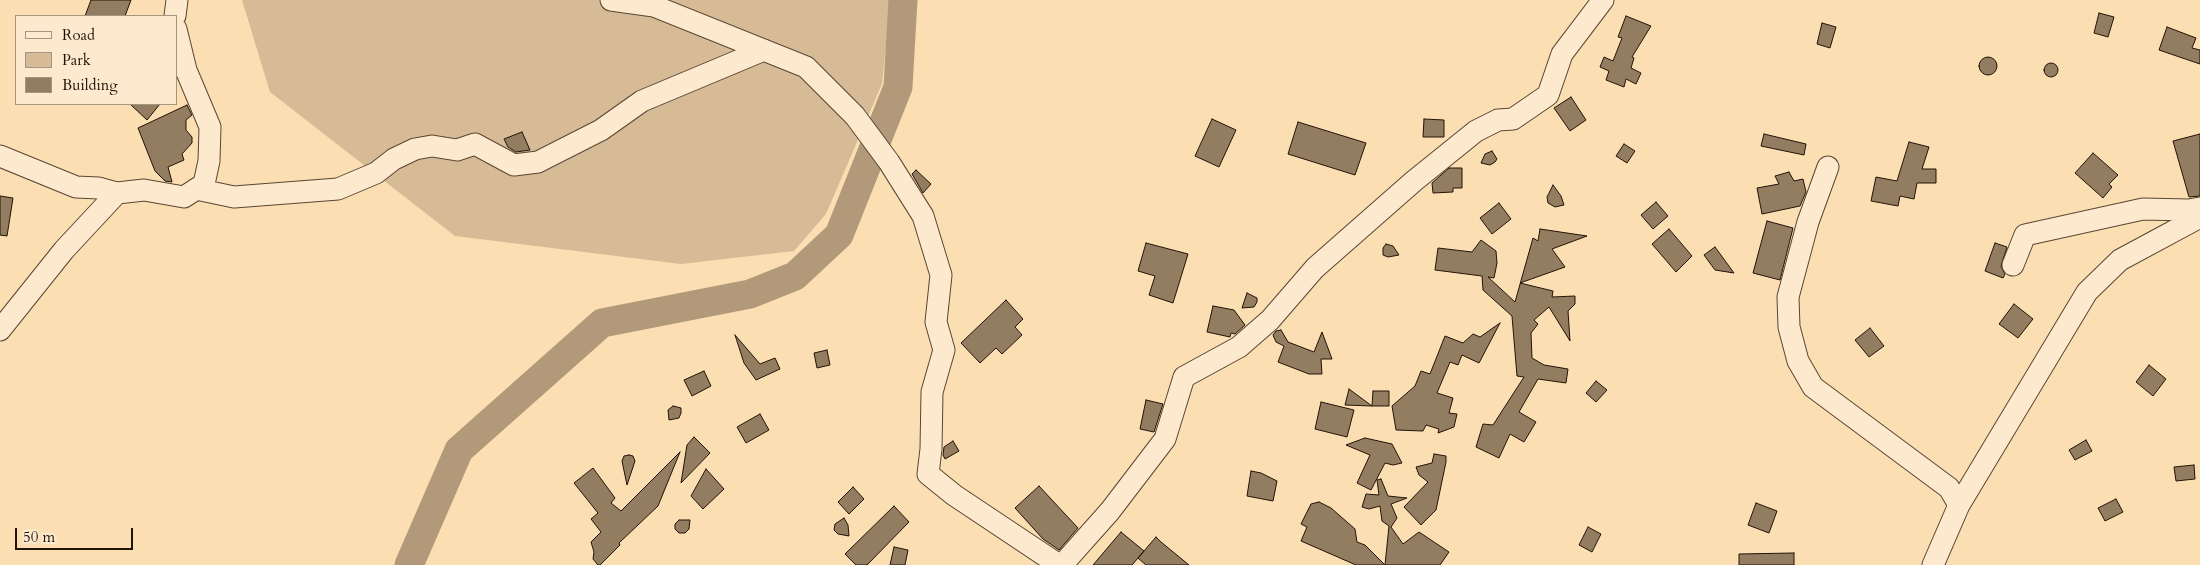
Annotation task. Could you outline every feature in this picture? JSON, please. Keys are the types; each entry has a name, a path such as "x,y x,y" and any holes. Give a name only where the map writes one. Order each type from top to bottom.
{"street":[{"path":"175,15 177,0"},
{"path":"611,0 654,6 806,67 855,116 889,162 923,216 941,275 936,322 944,350 932,392 932,449 928,474 954,495 1060,565 1110,511 1165,439 1184,377 1239,347 1270,320 1315,268 1414,181 1476,130 1498,120 1513,119 1548,95 1562,54 1604,0"},
{"path":"0,156 76,186 99,188 117,193 144,190 184,197 204,184 209,161 210,127 186,70 178,37"},
{"path":"196,188 234,197 338,190 376,172 394,159 415,149 432,146 457,150 475,144 514,165 538,162 601,130 642,102 764,50"},
{"path":"1828,167 1808,222 1788,297 1789,327 1798,361 1813,387 1949,488 1959,505"},
{"path":"0,330 64,250 117,193"},
{"path":"2013,266 2025,235 2143,209 2189,210 2200,208"},
{"path":"1933,565 1959,505 2087,292 2120,260 2200,217"}],"green space":[{"path":"242,0 891,0 882,84 826,214 794,251 681,264 455,236 270,92"}],"building":[{"path":"91,0 131,0 125,15 85,15"},
{"path":"2099,13 2114,17 2108,37 2094,33"},
{"path":"1626,16 1651,26 1632,57 1634,58 1631,68 1641,73 1636,84 1626,79 1624,87 1606,80 1609,71 1600,67 1604,57 1613,61 1622,38 1618,37"},
{"path":"1822,23 1836,27 1830,48 1817,44"},
{"path":"2167,27 2196,38 2192,48 2200,50 2200,64 2159,50"},
{"path":"1988,57 1994,60 1997,66 1994,72 1988,75 1982,72 1979,66 1982,60"},
{"path":"2051,63 2056,65 2058,70 2056,75 2051,77 2046,75 2044,70 2046,65"},
{"path":"1571,97 1586,120 1570,131 1554,108"},
{"path":"131,105 159,105 147,120"},
{"path":"187,105 192,115 186,120 186,130 192,137 192,143 182,154 184,160 168,167 172,182 165,181 155,171 138,128"},
{"path":"1212,119 1236,130 1219,167 1195,156"},
{"path":"1424,119 1444,120 1444,137 1423,137"},
{"path":"1298,122 1366,143 1355,175 1288,154"},
{"path":"522,132 530,150 516,152 508,147 504,139"},
{"path":"1764,134 1806,144 1804,155 1761,146"},
{"path":"2200,134 2200,196 2189,197 2173,141"},
{"path":"1909,142 1929,147 1922,169 1936,169 1936,183 1917,183 1914,199 1900,196 1898,206 1871,201 1876,177 1897,181"},
{"path":"1624,144 1635,151 1627,163 1616,156"},
{"path":"1492,151 1497,159 1495,162 1490,165 1481,163 1485,154"},
{"path":"2093,153 2118,175 2109,184 2112,187 2103,198 2075,173"},
{"path":"1449,168 1462,168 1462,188 1453,188 1453,192 1433,193 1432,183"},
{"path":"916,170 931,184 923,193 912,174"},
{"path":"1789,172 1794,181 1803,179 1806,192 1800,206 1762,214 1757,188 1779,184 1775,176"},
{"path":"1553,185 1561,196 1564,205 1555,207 1548,203 1547,197"},
{"path":"0,196 13,198 7,236 0,235"},
{"path":"1656,202 1668,216 1653,229 1641,215"},
{"path":"1499,203 1511,219 1492,234 1480,218"},
{"path":"1767,221 1793,228 1780,280 1753,273"},
{"path":"1540,229 1587,236 1552,249 1565,267 1520,283 1533,238 1538,241"},
{"path":"1669,229 1692,256 1676,272 1652,244"},
{"path":"1481,240 1496,251 1497,263 1494,278 1488,277 1515,302 1520,283 1553,291 1552,297 1575,296 1575,304 1568,311 1570,341 1549,307 1534,320 1538,324 1531,333 1532,358 1544,365 1568,369 1566,383 1538,379 1519,412 1536,422 1524,442 1510,434 1499,458 1476,447 1483,424 1493,425 1524,377 1517,376 1512,316 1483,290 1482,276 1435,270 1438,248 1472,252"},
{"path":"1146,243 1188,254 1173,303 1149,295 1155,276 1138,271"},
{"path":"1995,243 2007,247 2001,266 2005,274 2003,278 1985,271"},
{"path":"1386,244 1393,246 1399,255 1388,257 1383,255 1383,248"},
{"path":"1715,247 1734,273 1715,270 1704,255"},
{"path":"1247,293 1257,298 1257,302 1254,307 1242,308"},
{"path":"1006,300 1023,319 1015,327 1022,335 1002,354 996,348 980,363 961,343"},
{"path":"2014,304 2033,319 2018,338 1999,324"},
{"path":"1213,306 1234,310 1245,325 1235,334 1231,333 1230,337 1207,332"},
{"path":"1500,323 1479,363 1462,355 1458,365 1450,362 1437,393 1453,398 1449,413 1457,414 1454,427 1438,433 1439,429 1426,425 1423,431 1396,430 1392,406 1415,386 1421,371 1430,374 1445,336 1463,343 1473,334 1480,337"},
{"path":"1870,328 1884,346 1869,357 1855,340"},
{"path":"1281,330 1288,342 1314,352 1322,332 1332,359 1321,359 1322,374 1309,374 1278,362 1284,346 1276,342 1273,335 1276,331"},
{"path":"735,335 760,364 775,358 780,369 756,380 744,363"},
{"path":"827,350 830,365 817,368 814,353"},
{"path":"2149,365 2166,379 2153,396 2136,382"},
{"path":"704,371 711,386 692,396 684,380"},
{"path":"1596,381 1607,390 1596,402 1586,393"},
{"path":"1349,389 1372,406 1345,405"},
{"path":"1373,391 1389,391 1389,406 1372,406"},
{"path":"1146,400 1163,404 1154,432 1140,429"},
{"path":"1321,402 1354,410 1347,437 1315,429"},
{"path":"673,406 681,408 681,413 679,418 669,420 668,410"},
{"path":"760,414 769,430 746,443 737,427"},
{"path":"694,437 710,453 681,483 687,445"},
{"path":"1365,438 1392,444 1402,463 1393,465 1385,463 1371,490 1357,483 1370,455 1346,445"},
{"path":"2086,440 2092,451 2075,460 2069,450"},
{"path":"953,441 959,451 945,459 943,455 944,447"},
{"path":"680,452 658,506 598,565 593,559 594,552 591,542 601,532 591,519 598,513 574,483 593,468 615,498 611,503 621,511"},
{"path":"1434,454 1446,456 1446,462 1436,510 1421,525 1404,507 1428,482 1419,475 1416,467 1432,463"},
{"path":"624,456 633,456 635,461 627,485 622,461"},
{"path":"2194,465 2195,479 2176,481 2174,467"},
{"path":"706,469 724,489 703,509 691,496"},
{"path":"1251,471 1261,473 1277,481 1273,501 1247,496"},
{"path":"1381,479 1388,496 1407,498 1391,504 1397,518 1391,527 1403,544 1419,532 1449,552 1440,565 1385,565 1389,526 1382,521 1380,506 1369,509 1362,507 1366,494 1379,495 1377,480"},
{"path":"1039,486 1078,528 1059,550 1043,539 1015,508"},
{"path":"853,487 864,499 849,514 838,502"},
{"path":"2116,499 2123,512 2105,521 2098,508"},
{"path":"1319,502 1331,508 1355,529 1357,542 1365,545 1385,565 1356,565 1301,541 1307,527 1301,524 1311,504"},
{"path":"1756,503 1777,511 1769,533 1748,525"},
{"path":"894,506 909,522 867,565 856,565 845,554"},
{"path":"844,518 848,525 849,536 838,534 834,530 835,524"},
{"path":"679,520 690,520 689,529 685,533 679,533 675,529 675,524"},
{"path":"1588,527 1601,534 1592,552 1579,545"},
{"path":"1121,532 1144,551 1132,565 1093,565"},
{"path":"1156,537 1189,565 1146,565 1138,558"},
{"path":"894,547 908,550 905,565 890,565"},
{"path":"1794,553 1794,565 1739,565 1739,554"}],"waterway":[{"path":"409,565 459,450 602,323 750,294 795,276 839,235 898,87 903,0"}]}
